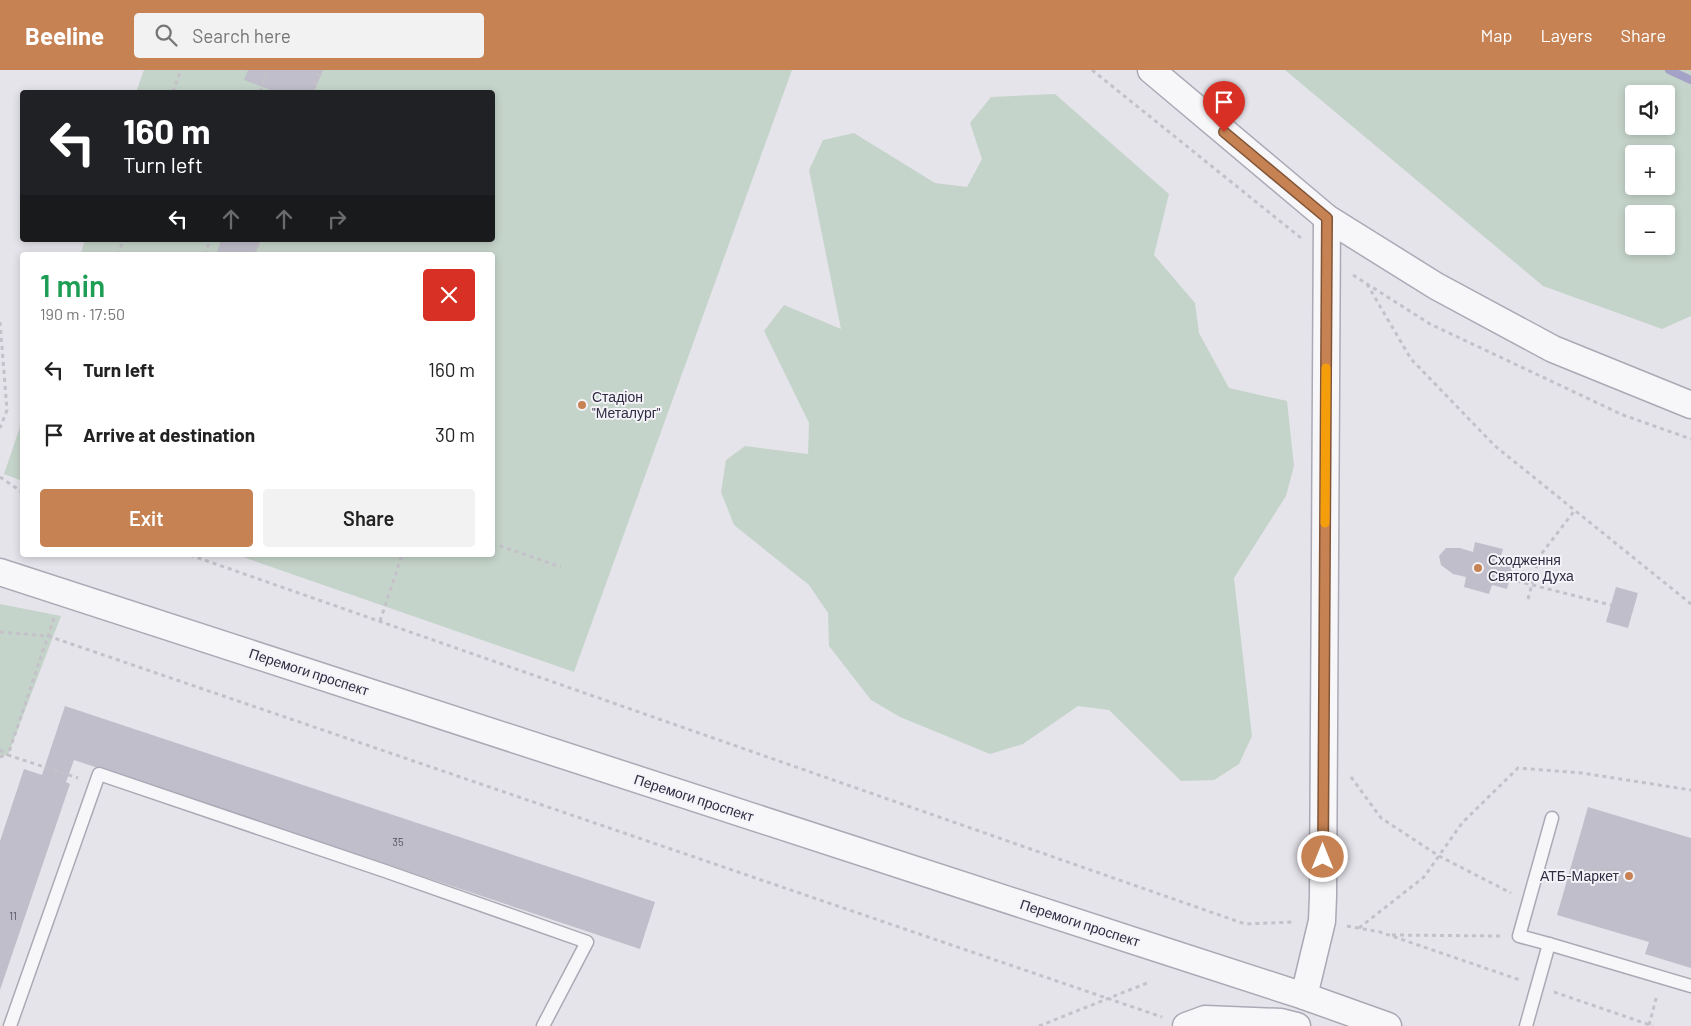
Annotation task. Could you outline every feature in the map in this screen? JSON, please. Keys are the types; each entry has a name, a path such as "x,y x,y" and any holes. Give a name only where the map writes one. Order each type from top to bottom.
{"street":[{"path":"1151,70 1327,218 1436,286 1554,349 1691,405"},
{"path":"1304,996 1322,922 1327,218"},
{"name":"Перемоги проспект","path":"0,572 1304,996 1388,1026"},
{"path":"1187,1026 1205,1020 1281,1022 1297,1026"}],"lane":[{"path":"10,1026 99,774 587,942 543,1026"},
{"path":"1552,818 1518,936 1691,986"},
{"path":"1526,1026 1550,944"}],"path":[{"path":"174,90 181,70"},
{"path":"261,90 268,70"},
{"path":"313,90 320,70"},
{"path":"1092,70 1326,258 1430,324 1623,415 1691,439"},
{"path":"1366,284 1411,359 1495,446 1691,604"},
{"path":"0,322 7,410 0,428"},
{"path":"0,477 20,491"},
{"path":"1528,599 1539,557 1574,510"},
{"path":"495,544 560,566"},
{"path":"196,557 1245,924 1322,922 1388,934 1653,1026"},
{"path":"380,621 401,557"},
{"path":"1509,579 1611,605"},
{"path":"8,755 63,592"},
{"path":"0,632 48,636 1187,1026"},
{"path":"1324,740 1380,818 1439,856 1528,902"},
{"path":"0,750 8,755 96,783"},
{"path":"0,756 8,755"},
{"path":"1359,928 1424,877 1462,823 1518,768 1582,773 1691,790"},
{"path":"1388,934 1518,936"},
{"path":"1038,1026 1147,982"}],"shaded area":[{"name":"Стадіон \"Металург\"","path":"144,70 792,70 574,672 243,557 495,557 495,252 81,252 84,242 495,242 495,90 137,90"},
{"path":"1285,70 1691,70 1691,316 1662,329 1543,286"},
{"path":"1055,94 1169,194 1154,255 1195,303 1199,333 1229,388 1287,401 1294,466 1286,496 1234,578 1252,736 1239,764 1214,780 1181,781 1109,710 1078,706 1023,744 990,754 900,717 871,700 829,646 828,613 809,585 734,525 721,492 726,460 745,446 808,454 809,423 764,331 784,305 841,329 809,170 823,140 854,133 935,183 967,187 982,159 970,123 991,97"},
{"path":"20,427 20,480 4,474"},
{"path":"0,604 61,616 8,755 0,756"}],"building":[{"path":"248,70 323,70 315,90 270,90 244,80"},
{"path":"220,242 259,242 256,252 217,252"},
{"name":"Сходження Святого Духа","path":"1475,542 1503,549 1500,559 1514,564 1507,589 1492,585 1489,594 1464,587 1466,577 1453,574 1441,565 1439,556 1446,548 1460,548 1473,552"},
{"path":"1616,587 1638,593 1628,628 1606,622"},
{"path":"65,706 655,902 640,949 74,760 66,782 70,784 0,990 0,841 24,769 42,775"},
{"name":"АТБ-Маркет","path":"1588,807 1691,838 1691,968 1645,954 1649,942 1557,915"}],"waterway":[{"path":"1669,70 1691,80"}],"slow traffic":[{"path":"1325,523 1326,368"}],"place":[{"name":"Стадіон \"Металург\"","path":"582,405"},
{"name":"Сходження Святого Духа","path":"1478,568"},
{"name":"АТБ-Маркет","path":"1629,876"}],"route":[{"path":"1224,132 1327,218 1323,857"}]}
